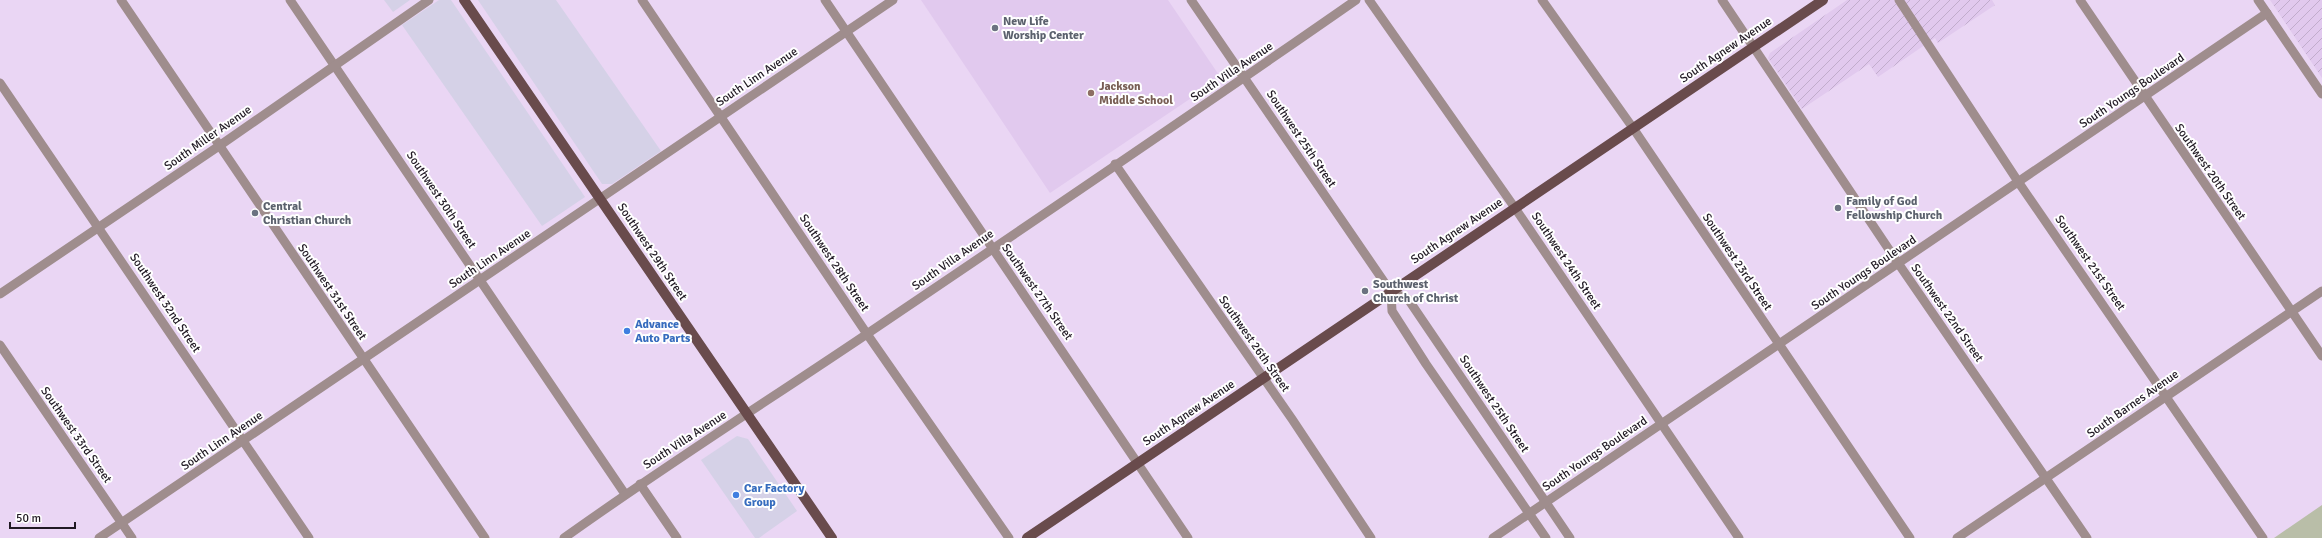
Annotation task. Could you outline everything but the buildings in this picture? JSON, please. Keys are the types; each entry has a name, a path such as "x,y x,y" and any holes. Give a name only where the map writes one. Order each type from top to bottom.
{"main road":[{"name":"Southwest 29th Street","path":"464,0 832,538"},
{"name":"South Agnew Avenue","path":"1027,538 1823,0"}],"street":[{"name":"Southwest 31st Street","path":"120,0 485,538"},
{"name":"Southwest 30th Street","path":"290,0 625,494"},
{"name":"South Miller Avenue","path":"0,294 219,146 334,64 429,0"},
{"name":"Southwest 28th Street","path":"642,0 867,334 1009,538"},
{"name":"Southwest 27th Street","path":"825,0 992,248 1139,462 1188,538"},
{"name":"South Linn Avenue","path":"99,538 364,360 893,0"},
{"name":"Southwest 25th Street","path":"1191,0 1391,292 1392,311 1426,364 1546,538"},
{"name":"South Villa Avenue","path":"564,538 625,494 867,334 1115,164 1245,78 1356,0"},
{"name":"Southwest 24th Street","path":"1370,0 1515,208 1739,538"},
{"name":"Southwest 23rd Street","path":"1542,0 1633,128 1778,345 1910,538"},
{"name":"Southwest 22nd Street","path":"1722,0 1898,263 2087,538"},
{"name":"Southwest 21st Street","path":"1899,0 2019,183 2167,395 2263,538"},
{"name":"Southwest 20th Street","path":"2080,0 2144,97 2322,356"},
{"path":"2258,0 2322,94"},
{"name":"South Youngs Boulevard","path":"1493,538 1898,263 2019,183 2267,13"},
{"name":"Southwest 32nd Street","path":"0,83 244,440 309,538"},
{"name":"Southwest 26th Street","path":"1115,164 1263,378 1371,538"},
{"name":"South Barnes Avenue","path":"1957,538 2322,291"},
{"name":"Southwest 25th Street","path":"1391,292 1408,299 1570,538"},
{"name":"Southwest 33rd Street","path":"0,345 132,538"},
{"path":"640,484 677,538"}],"shaded area":[{"path":"384,0 410,0 393,12"},
{"path":"439,0 451,0 585,197 542,226 402,25"},
{"path":"478,0 556,0 661,151 612,184 602,184"},
{"name":"Jackson Middle School","path":"921,0 1168,0 1221,78 1050,193"},
{"path":"1847,0 1992,0 1995,5 1938,43 1935,38 1878,77 1869,64 1802,109 1768,58 1770,53"},
{"path":"2270,0 2322,0 2322,78"},
{"path":"737,436 748,439 797,511 759,538 755,538 701,460"}],"green space":[{"path":"2322,505 2322,538 2274,538"}],"place":[{"name":"New Life Worship Center","path":"995,28"},
{"name":"Jackson Middle School","path":"1091,93"},
{"name":"Family of God Fellowship Church","path":"1838,208"},
{"name":"Central Christian Church","path":"255,213"},
{"name":"Southwest Church of Christ","path":"1365,291"},
{"name":"Advance Auto Parts","path":"627,331"},
{"name":"Car Factory Group","path":"736,495"}]}
